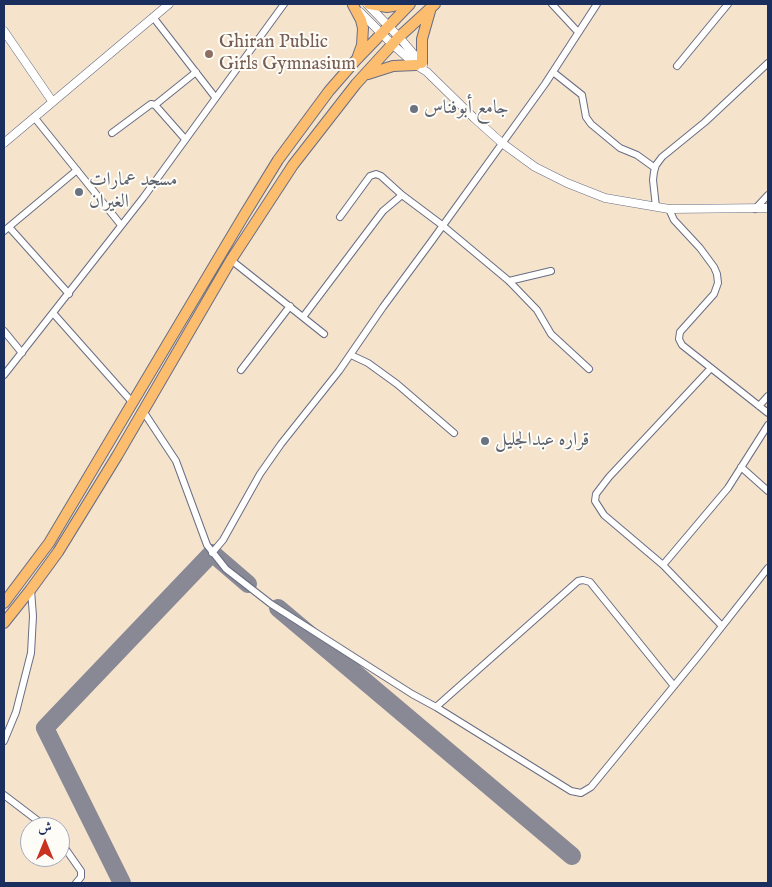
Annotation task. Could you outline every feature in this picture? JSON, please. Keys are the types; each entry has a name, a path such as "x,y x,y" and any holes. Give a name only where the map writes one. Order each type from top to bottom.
{"main road":[{"path":"352,4 358,12 363,28 362,45 356,60"},
{"path":"368,4 387,7 404,4"},
{"path":"4,602 48,543 273,168 329,91 410,4"},
{"path":"4,623 31,590 58,552 231,260 293,165 364,75 396,40 433,6"},
{"path":"364,75 393,66 422,67 424,31 433,6"}],"street":[{"path":"4,143 169,4"},
{"path":"4,375 69,294 284,4"},
{"path":"352,4 396,40 474,118 502,143 535,167 585,191 626,202 669,209 768,208"},
{"path":"368,4 385,30"},
{"path":"552,4 578,32"},
{"path":"212,553 222,540 260,474 281,444 350,354 554,72 578,32 598,4"},
{"path":"676,66 728,4"},
{"path":"153,17 215,97"},
{"path":"4,31 52,101"},
{"path":"656,207 653,180 655,168 662,157 705,122 768,63"},
{"path":"112,133 148,105 155,105 196,72"},
{"path":"554,72 582,95 586,117 591,124 620,148 636,155 655,168"},
{"path":"155,105 185,139"},
{"path":"34,117 121,225"},
{"path":"69,294 6,229 77,170"},
{"path":"340,217 373,174 381,176 402,195 509,280 537,310 551,334 589,369"},
{"path":"303,317 383,211 402,195"},
{"path":"755,209 768,195"},
{"path":"669,209 674,220 700,248 714,267 718,283 714,294 680,332 679,339 682,345 768,413"},
{"path":"231,260 324,334"},
{"path":"509,280 551,271"},
{"path":"240,370 290,306"},
{"path":"54,313 132,402"},
{"path":"4,331 22,353"},
{"path":"350,354 368,363 397,384 454,433"},
{"path":"711,368 609,476 596,494 595,501 604,515 663,565 722,626"},
{"path":"759,406 768,396"},
{"path":"143,411 176,461 208,546 226,569 271,604 412,694 571,791 580,793 591,787 768,568"},
{"path":"663,565 728,488 768,425"},
{"path":"741,467 768,491"},
{"path":"436,707 578,581 583,580 590,582 674,686"},
{"path":"4,741 16,712 31,653 33,616 31,590"},
{"path":"4,795 33,817"},
{"path":"70,855 81,871 81,877 76,883"}],"taxiway":[{"path":"122,883 45,728 212,553 248,584"},
{"path":"278,608 572,856"}],"place":[{"name":"Ghiran Public Girls Gymnasium","path":"209,54"},
{"name":"جامع أبوفناس","path":"414,109"},
{"name":"مسجد عمارات الغيران","path":"79,192"},
{"name":"قراره عبدالجليل","path":"485,441"}]}
